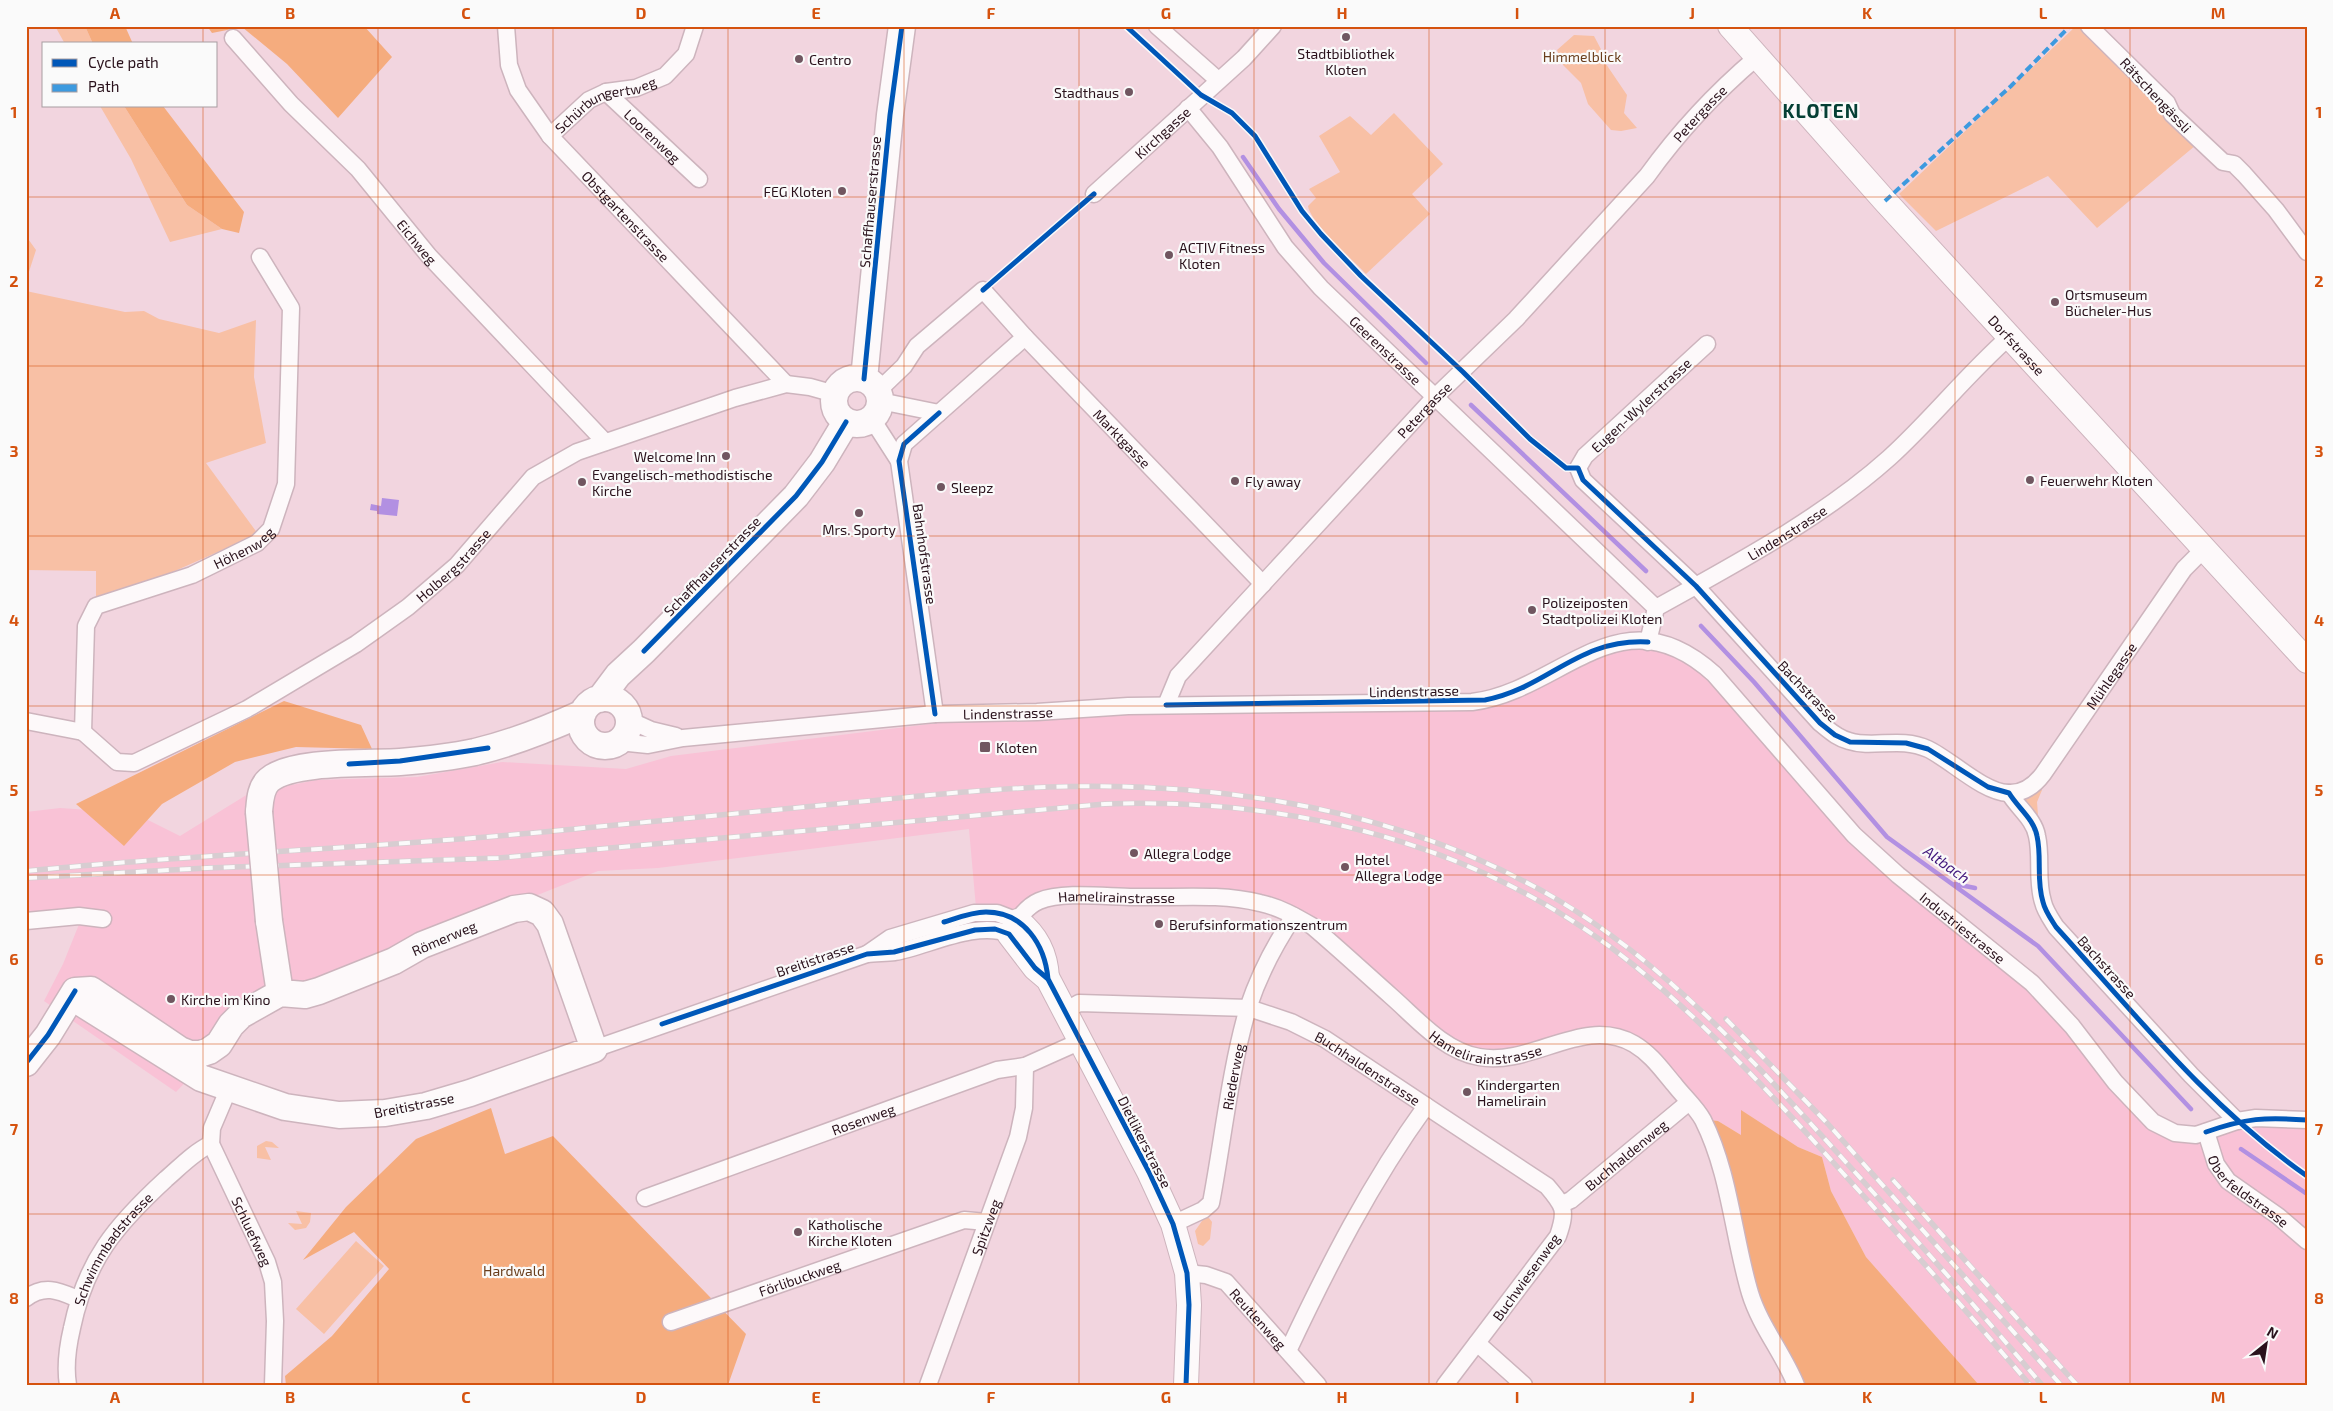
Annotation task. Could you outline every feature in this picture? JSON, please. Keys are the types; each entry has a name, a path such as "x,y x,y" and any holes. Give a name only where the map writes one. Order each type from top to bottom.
{"main road":[{"name":"Schaffhauserstrasse","path":"874,398 890,115 902,26"},
{"name":"Dorfstrasse","path":"1730,26 1756,58 2009,337 2307,661"},
{"path":"857,378 874,398 860,424 846,422 837,412 834,400 835,394 843,382 857,378"},
{"name":"Schaffhauserstrasse","path":"611,716 618,675 796,496 822,462 846,422"},
{"name":"Schaffhauserstrasse","path":"280,993 269,921 259,812 263,789 269,780 284,772 333,764 400,762 474,752 611,716"},
{"name":"Schaffhauserstrasse","path":"531,736 588,739 581,727 611,716"},
{"name":"Römerweg","path":"280,993 305,994 320,991 394,962 422,945 514,909 529,907 542,913 550,924 594,1048"},
{"name":"Dietlikerstrasse","path":"1013,927 1035,968 1048,980 1065,1011 1172,1224 1186,1273 1189,1305 1186,1385"},
{"path":"26,1063 48,1036 75,991 91,990 180,1050 190,1054 200,1054 209,1051 222,1039 228,1028 241,1015 280,993"},
{"name":"Breitistrasse","path":"75,991 83,1004 201,1078 285,1107 339,1115 384,1114 426,1106 470,1093 594,1048"},
{"path":"222,1039 230,1088"}],"street":[{"name":"Obstgartenstrasse","path":"506,26 509,65 518,90 550,136 786,384"},
{"name":"Schürbungertweg","path":"550,136 588,100 606,92 636,88 665,76 686,54 696,26"},
{"name":"Kirchgasse","path":"1094,194 1244,58 1273,26"},
{"name":"Rätschengässli","path":"2089,26 2167,103 2172,114 2223,162 2234,164 2244,174 2276,210 2307,252"},
{"path":"1162,28 1218,80"},
{"name":"Eichweg","path":"232,38 291,104 358,169 429,256 605,442"},
{"name":"Petergasse","path":"1166,705 1178,676 1434,398 1516,319 1648,176 1664,153 1732,78 1756,58"},
{"name":"Loorenweg","path":"606,92 699,179"},
{"name":"Geerenstrasse","path":"1188,108 1220,147 1285,247 1321,288 1656,608"},
{"name":"Höhenweg","path":"83,732 86,626 96,606 192,575 257,542 271,529 286,484 291,308 260,257"},
{"name":"Marktgasse","path":"874,398 904,366 917,346 982,290 1025,337 1264,584"},
{"path":"900,461 904,444 1025,337"},
{"name":"Lindenstrasse","path":"1656,608 1780,536 1854,486 1889,457 2009,337"},
{"name":"Eugen-Wylerstrasse","path":"1578,468 1585,456 1707,344"},
{"name":"Holbergstrasse","path":"83,732 117,762 134,763 247,709 356,644 408,607 457,565 533,477 577,452 735,398 786,384 810,387 835,394"},
{"path":"874,398 939,414"},
{"name":"Bahnhofstrasse","path":"874,398 900,461 935,714"},
{"name":"Bachstrasse","path":"1578,468 1583,480 1696,586 1820,723 1835,735 1850,742 1906,743 1928,749 1988,787 2001,793 2009,794 2017,807 2032,822 2037,834 2039,882 2043,903 2056,926 2190,1075 2237,1121"},
{"name":"Mühlegasse","path":"2009,794 2028,789 2036,782 2163,597 2184,569 2205,548"},
{"path":"1648,642 1656,608"},
{"name":"Lindenstrasse","path":"611,716 648,745 683,738 935,714 1166,705 1485,700 1499,697 1528,685 1593,649 1615,643 1648,642"},
{"name":"Industriestrasse","path":"1648,642 1674,648 1696,659 1714,674 1873,854 2015,968 2048,999 2143,1114 2153,1122 2176,1133 2196,1135 2237,1121 2264,1118 2307,1120"},
{"name":"Lindenstrasse","path":"611,716 651,730 683,738"},
{"path":"26,721 83,732"},
{"name":"Hamelirainstrasse","path":"1013,927 1032,905 1041,900 1059,896 1240,899 1268,905 1294,916 1317,931 1432,1032 1460,1052 1483,1058 1509,1058 1584,1035 1602,1034 1617,1037 1648,1053 1702,1119 1723,1172 1750,1293 1762,1324 1788,1365 1796,1385"},
{"path":"26,921 79,916 103,918"},
{"name":"Riederweg","path":"1172,1224 1203,1210 1211,1203 1236,1062 1248,1008 1269,956 1294,916"},
{"name":"Breitistrasse","path":"594,1048 867,954 894,952 975,930 1013,927"},
{"name":"Buchhaldenstrasse","path":"1065,1011 1079,1003 1248,1008 1291,1022 1325,1039 1426,1106 1392,1153 1350,1227 1288,1351"},
{"name":"Rosenweg","path":"645,1198 997,1070 1025,1066 1081,1041"},
{"name":"Spitzweg","path":"928,1385 1018,1136 1024,1108 1025,1066"},
{"path":"211,1144 212,1128 230,1088"},
{"name":"Buchhaldenweg","path":"1562,1204 1571,1200 1688,1102"},
{"path":"1426,1106 1547,1186 1562,1204"},
{"name":"Oberfeldstrasse","path":"2206,1132 2216,1164 2228,1181 2278,1216 2307,1241"},
{"name":"Schwimmbadstrasse","path":"68,1385 69,1340 78,1299 93,1265 109,1238 153,1191 201,1148 211,1144"},
{"name":"Schluefweg","path":"211,1144 267,1262 273,1282 275,1321 273,1385"},
{"name":"Buchwiesenweg","path":"1445,1385 1558,1236 1565,1217 1562,1204"},
{"name":"Förlibuckweg","path":"671,1322 964,1220 987,1222"},
{"name":"Reutlenweg","path":"1186,1273 1206,1275 1226,1282 1318,1385"},
{"path":"26,1298 42,1290 51,1289 78,1299"},
{"path":"1477,1343 1524,1385"}],"shaded area":[{"path":"382,498 399,500 397,516 377,514 377,511 370,510 371,504 381,506"},
{"path":"1615,643 1687,654 1854,835 2015,968 2115,1082 2175,1133 2237,1121 2307,1120 2307,1385 1979,1385 1866,1257 1831,1191 1822,1157 1798,1147 1742,1111 1741,1135 1718,1121 1702,1119 1689,1102 1617,1037 1523,1054 1460,1051 1328,940 1260,903 1041,900 1009,934 977,919 969,829 658,868 598,871 530,898 442,950 243,1022 176,1092 44,1001 63,964 86,907 26,913 26,812 60,808 134,813 180,836 248,794 316,780 417,777 502,762 626,769 671,756 954,721 1472,702"}],"green space":[{"path":"55,26 85,26 92,42 64,42"},
{"path":"85,26 125,26 132,42 92,42"},
{"path":"207,26 364,26 392,57 338,118 287,64 242,27 212,33"},
{"path":"2076,26 2079,26 2196,145 2097,228 2048,176 1936,231 1899,194"},
{"name":"Himmelblick","path":"1574,35 1594,36 1604,55 1606,64 1627,95 1624,113 1637,128 1621,131 1611,130 1588,104 1581,83 1563,65 1557,50"},
{"path":"101,108 125,108 187,205 222,229 170,242 131,159"},
{"path":"125,108 165,108 244,212 239,233 222,229 187,205"},
{"path":"1394,113 1443,164 1412,194 1430,214 1366,274 1316,221 1308,206 1316,198 1309,189 1340,172 1319,136 1350,116 1371,135"},
{"path":"26,236 36,250 26,281"},
{"path":"26,291 125,312 144,311 159,319 219,333 256,320 254,377 266,443 206,463 258,534 96,606 96,571 26,570"},
{"path":"284,701 361,725 372,749 296,747 235,762 162,804 124,846 76,804"},
{"path":"2039,788 2042,790 2037,802 2038,815 2035,817 2023,799"},
{"name":"Hardwald","path":"491,1108 505,1154 553,1136 746,1334 728,1385 286,1385 285,1376 332,1336 389,1269 354,1232 303,1260 346,1207 416,1139"},
{"path":"1741,1110 1798,1147 1822,1157 1831,1191 1866,1257 1979,1385 1796,1385 1762,1324 1702,1119 1718,1121 1741,1135"},
{"path":"266,1141 272,1142 279,1148 265,1147 271,1160 257,1158 257,1146"},
{"path":"296,1211 311,1213 310,1222 306,1228 295,1230 288,1223 302,1224"},
{"path":"1204,1218 1209,1218 1212,1222 1210,1239 1203,1246 1198,1244 1195,1231"},
{"path":"356,1241 384,1266 324,1334 296,1309"}],"waterway":[{"name":"Altbach","path":"1243,157 1279,209 1324,263 1426,363"},
{"name":"Altbach","path":"1471,405 1646,571"},
{"name":"Altbach","path":"1701,626 1754,682 1887,837 2038,946 2191,1109"},
{"path":"1955,884 1975,888"},
{"name":"Altbach","path":"2241,1149 2307,1194"}],"railway":[{"path":"26,871 155,860 478,838 947,794 1048,787 1114,786 1180,789 1246,796 1312,808 1376,823 1439,844 1499,869 1558,900 1597,925 1670,983 1738,1046 1802,1114 1939,1265 2042,1385"},
{"path":"26,878 207,868 498,858 1105,804 1176,804 1247,809 1317,820 1386,837 1453,860 1517,889 1578,925 1636,967 1662,989 1713,1036 1785,1110 1907,1244 2030,1385"},
{"path":"1726,1019 1828,1124 2061,1385"},
{"path":"1893,1180 2077,1385"}],"marked path":[{"path":"1885,201 2011,86 2070,26"}],"cycle path":[{"path":"864,379 890,115 902,26"},
{"path":"1126,26 1201,95 1232,113 1255,136 1302,211 1361,276 1463,372 1530,439 1566,468 1578,468 1583,480 1696,586 1820,723 1835,735 1850,742 1906,743 1928,749 1988,787 2009,793 2033,824 2039,852 2041,894 2045,909 2056,927 2175,1059 2206,1090 2238,1121 2307,1176"},
{"path":"983,290 1094,194"},
{"path":"935,714 899,461 904,444 939,413"},
{"path":"644,651 796,496 822,462 846,422"},
{"path":"1166,705 1485,700 1507,694 1527,685 1582,655 1623,643 1648,642"},
{"path":"349,764 400,761 488,748"},
{"path":"944,922 986,912 999,913 1022,924 1037,943 1046,966 1048,979"},
{"path":"662,1024 867,954 894,952 975,930 995,929 1009,934 1035,968 1048,979 1149,1172 1173,1224 1187,1273 1189,1305 1186,1385"},
{"path":"26,1063 48,1035 75,991"},
{"path":"2206,1132 2244,1121 2307,1120"}],"place":[{"name":"Stadtbibliothek Kloten","path":"1346,37"},
{"name":"Centro","path":"799,59"},
{"name":"Stadthaus","path":"1129,92"},
{"name":"FEG Kloten","path":"842,191"},
{"name":"ACTIV Fitness Kloten","path":"1169,255"},
{"name":"Ortsmuseum Bücheler-Hus","path":"2055,302"},
{"name":"Welcome Inn","path":"726,456"},
{"name":"Feuerwehr Kloten","path":"2030,480"},
{"name":"Fly away","path":"1235,481"},
{"name":"Evangelisch-methodistische Kirche","path":"582,482"},
{"name":"Sleepz","path":"941,487"},
{"name":"Mrs. Sporty","path":"859,513"},
{"name":"Polizeiposten Stadtpolizei Kloten","path":"1532,610"},
{"name":"Kloten","path":"985,747"},
{"name":"Allegra Lodge","path":"1134,853"},
{"name":"Hotel Allegra Lodge","path":"1345,867"},
{"name":"Berufsinformationszentrum","path":"1159,924"},
{"name":"Kirche im Kino","path":"171,999"},
{"name":"Kindergarten Hamelirain","path":"1467,1092"},
{"name":"Katholische Kirche Kloten","path":"798,1232"}],"district":[{"name":"KLOTEN","path":"1821,110"}]}
